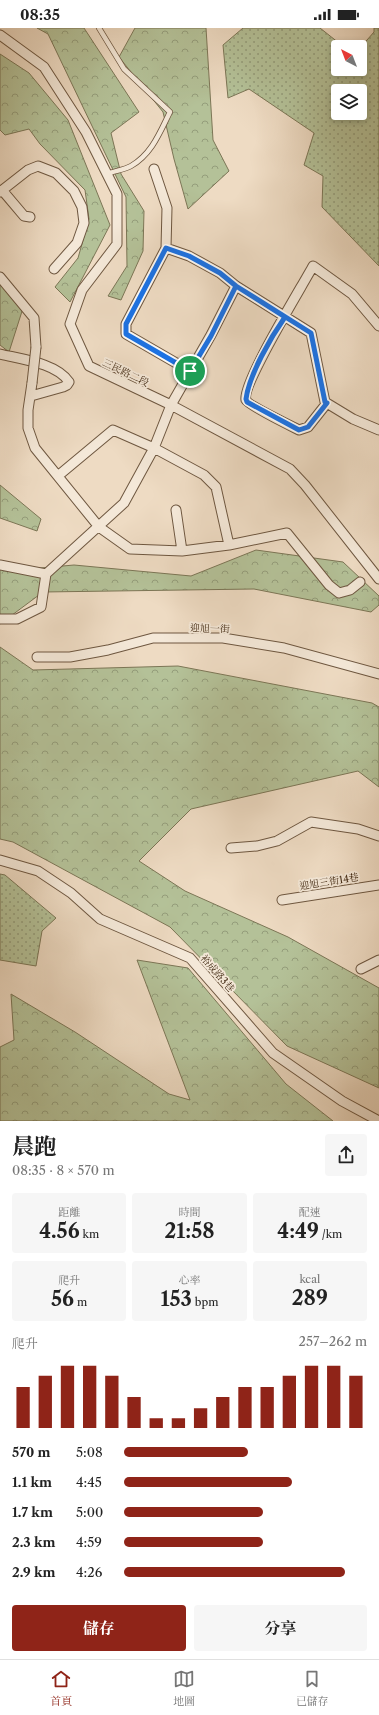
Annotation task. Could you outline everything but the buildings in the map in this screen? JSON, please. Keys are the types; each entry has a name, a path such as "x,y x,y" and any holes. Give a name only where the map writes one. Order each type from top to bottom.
{"street":[{"name":"三民路二段","path":"0,35 44,67 86,132 117,194 117,244 82,290 70,324 89,366 171,405 290,468 379,579"},
{"path":"30,217 24,216 1,191 28,170 38,166 56,173 74,191 82,207 84,223 77,243 54,270"},
{"path":"154,169 167,208 166,248 126,324 126,334 190,371"},
{"path":"166,248 189,256 220,273 236,286 311,333 325,402 353,418 379,430"},
{"path":"327,403 308,427 299,430 247,402 246,399 247,388 270,339 285,317 313,266 352,294 379,326"},
{"path":"0,277 34,318 36,347 31,396 28,410 28,428 35,448 59,475 64,484 99,527 130,549 182,551 229,545 287,533 329,585 339,593 350,590 360,582"},
{"path":"0,619 16,619 41,607 46,574 124,504 154,448 171,405 211,336 236,286"},
{"path":"0,354 45,365 63,376 69,382 67,386 63,388 31,396"},
{"path":"59,475 113,430 154,448 204,475 216,487 229,545"},
{"path":"176,510 182,551"},
{"path":"0,565 46,574"},
{"name":"迎旭一街","path":"37,657 70,657 108,650 153,638 223,638 284,648 379,674"},
{"path":"231,848 257,846 277,841 311,822 358,828 379,836"},
{"name":"裕成路3巷","path":"0,860 38,871 71,893 100,919 190,958 273,1053 342,1101 379,1121"},
{"name":"迎旭三街14巷","path":"282,900 379,884"},
{"path":"361,970 379,960"}],"lane":[{"path":"99,28 124,69 170,112 154,144 143,157 130,166 107,174"}],"green space":[{"path":"37,28 84,28 139,112 111,133 121,174 144,211 143,251 121,300 108,296 127,266 126,197 48,34"},
{"path":"135,28 206,28 213,140 229,171 188,209 163,112 119,57"},
{"path":"243,28 320,28 335,40 331,40 331,76 367,76 367,40 374,32 374,28 379,28 379,266 322,207 323,176 304,165 314,133 249,89 228,98 223,45"},
{"path":"0,54 29,73 68,120 110,225 70,302 55,287 78,258 89,219 85,190 40,144 29,129 5,135 0,130"},
{"path":"0,277 24,305 9,352 0,345"},
{"path":"0,485 41,519 37,531 0,518"},
{"path":"256,550 343,562 379,596 379,605 371,612 254,589 43,592 0,624 0,567 18,570 74,565 191,576"},
{"path":"0,647 33,670 178,666 372,703 379,707 379,787 358,771 191,809 139,861 185,891 288,937 379,988 379,1088 287,1046 170,927 13,842 0,839"},
{"path":"0,874 5,875 56,918 42,931 36,966 0,960"},
{"path":"137,960 188,968 286,1084 333,1121 0,1121 0,1047 14,1040 11,994 75,1032 169,1094 190,1100"}],"route":[{"path":"190,371 126,334 126,324 166,248 189,256 220,273 236,286 285,317 270,339 247,388 247,402 299,430 304,430 308,427 327,403 325,402 311,333 236,286 211,336 190,371"}]}
